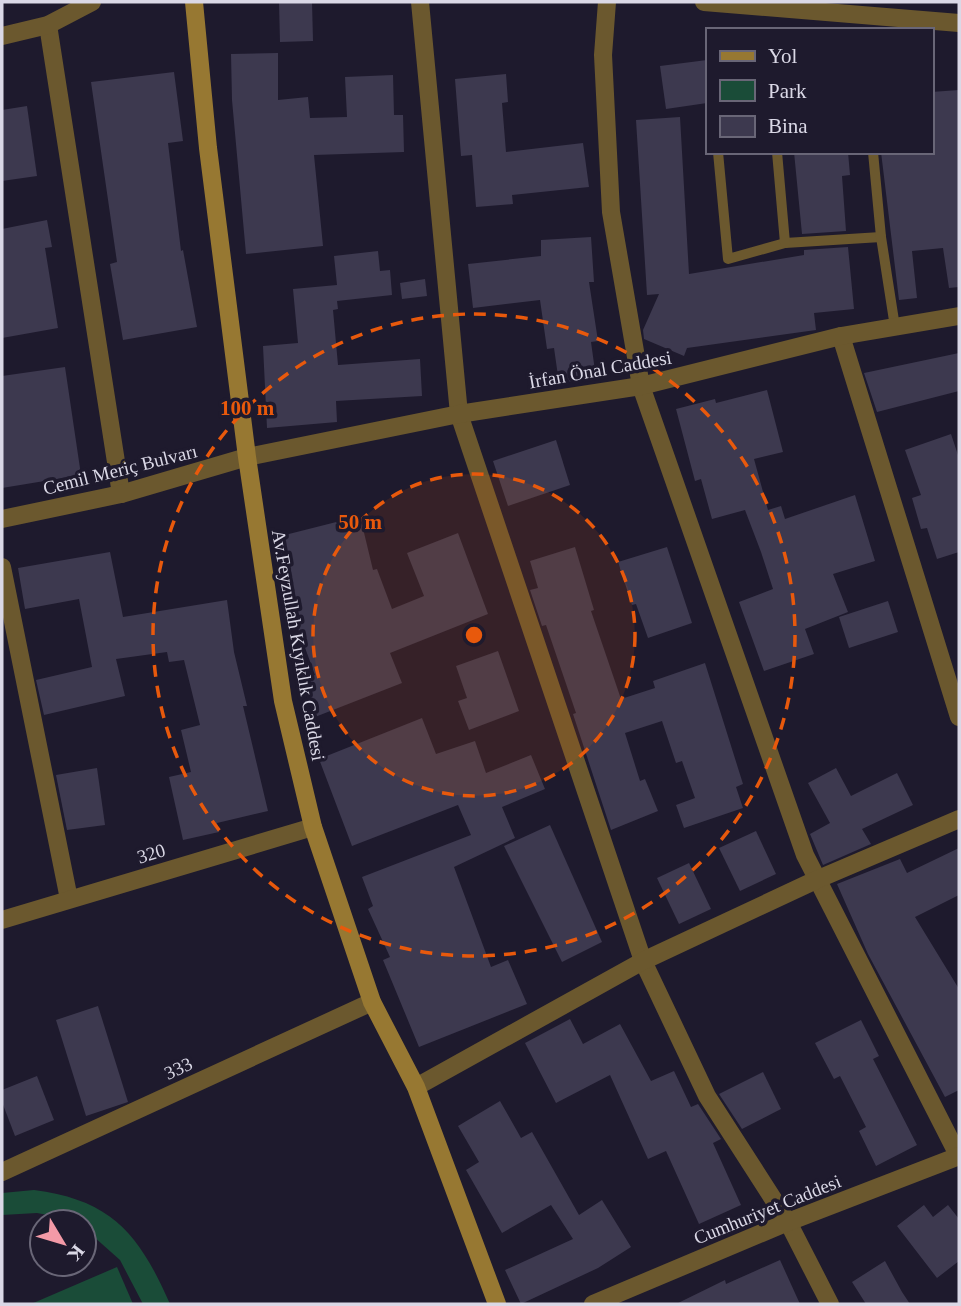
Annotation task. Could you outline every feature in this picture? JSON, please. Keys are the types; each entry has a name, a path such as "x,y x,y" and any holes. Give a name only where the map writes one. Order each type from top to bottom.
{"street":[{"path":"2,36 48,25 92,2"},
{"name":"Av.Feyzullah Kıyıklık Caddesi","path":"194,2 208,148 247,457 284,701 313,827 372,1002 416,1087 498,1304"},
{"path":"420,2 459,414 643,961 707,1096 788,1222 830,1304"},
{"path":"607,2 603,55 611,212 641,386 816,880 959,1157"},
{"path":"704,2 959,23"},
{"path":"48,25 121,494"},
{"name":"İrfan Önal Caddesi","path":"247,457 459,414 641,386 841,337 959,316"},
{"path":"841,337 959,717"},
{"name":"Cemil Meriç Bulvarı","path":"2,519 121,494 247,457"},
{"path":"2,568 69,899"},
{"path":"416,1087 643,961 816,880 959,819"},
{"name":"320","path":"2,920 313,827"},
{"name":"333","path":"3,1166 372,1002"},
{"name":"Cumhuriyet Caddesi","path":"593,1304 788,1222 959,1157"}],"lane":[{"path":"718,154 728,259 785,243 881,237"},
{"path":"777,154 785,243"},
{"path":"873,154 881,237 895,327"}],"green space":[{"path":"34,1190 61,1195 95,1208 28,1208 28,1214 2,1215 2,1193"},
{"path":"98,1210 120,1225 135,1241 170,1304 143,1304 120,1260 98,1240"},
{"path":"117,1267 133,1304 31,1304 91,1278 98,1278 98,1275"}],"building":[{"path":"279,2 312,2 313,41 280,42"},
{"path":"278,53 278,100 308,97 310,118 347,117 345,77 393,75 394,115 403,115 404,152 314,155 323,246 246,254 232,100 231,54"},
{"path":"706,60 706,103 666,109 660,66"},
{"path":"174,72 183,141 168,143 181,251 183,250 197,327 123,340 110,264 117,262 91,82"},
{"path":"506,74 508,102 502,103 506,152 583,143 589,187 512,195 513,204 476,207 472,155 461,156 455,79"},
{"path":"959,90 959,287 949,288 943,248 912,251 917,298 899,300 881,154 933,154 933,92"},
{"path":"27,106 37,176 2,181 2,110"},
{"path":"680,117 689,274 804,255 804,250 848,247 854,309 814,313 816,330 687,348 684,356 644,339 643,330 659,294 647,295 636,120"},
{"path":"794,154 848,154 850,175 842,176 846,231 802,234"},
{"path":"47,220 52,247 45,248 58,328 2,338 2,229"},
{"path":"591,237 594,282 589,282 598,341 591,342 596,378 559,383 554,348 547,349 540,300 473,308 468,264 541,256 541,240"},
{"path":"378,251 380,271 390,270 392,295 337,301 338,309 333,310 338,365 420,359 422,396 336,401 337,422 267,428 263,346 298,343 293,289 337,285 334,256"},
{"path":"425,279 427,296 402,299 400,283"},
{"path":"959,353 959,391 877,412 864,373"},
{"path":"65,367 81,475 2,488 2,376"},
{"path":"767,390 783,452 754,459 768,510 781,506 785,519 855,495 875,561 833,574 848,612 805,629 814,654 764,671 739,602 773,589 761,552 745,510 712,519 701,479 695,481 676,409 715,399 716,403"},
{"path":"951,434 959,458 959,552 937,559 927,528 921,529 912,498 921,495 905,450"},
{"path":"556,440 570,485 508,506 493,461"},
{"path":"360,516 373,570 377,569 392,609 424,596 407,553 458,533 488,614 390,653 402,683 315,717 301,680 315,675 288,601 292,600 277,537"},
{"path":"575,547 594,610 591,611 621,699 655,688 653,681 705,663 743,784 736,787 743,808 684,828 676,805 695,798 682,761 676,763 662,721 625,733 640,781 645,779 658,811 611,830 573,714 576,713 546,625 542,626 530,590 538,588 530,561"},
{"path":"667,547 692,623 648,638 636,604 632,605 618,562"},
{"path":"110,552 123,617 227,600 234,652 247,706 243,706 268,811 217,823 219,832 183,840 169,777 191,772 181,730 200,725 184,660 169,662 167,652 116,659 125,696 44,715 36,680 92,667 79,599 25,609 18,568"},
{"path":"888,601 898,632 849,648 839,617"},
{"path":"498,651 519,711 469,730 458,701 467,698 456,666"},
{"path":"422,718 436,754 475,741 486,773 531,755 545,789 502,807 515,838 454,867 491,967 508,960 527,1004 419,1047 383,960 390,957 368,909 373,906 362,877 471,835 458,805 352,846 319,759"},
{"path":"97,768 105,825 67,830 56,775"},
{"path":"836,768 851,796 897,773 913,805 862,829 871,844 823,865 810,834 830,823 808,783"},
{"path":"550,825 602,942 562,962 504,846"},
{"path":"756,831 776,874 740,891 719,848"},
{"path":"959,848 959,895 915,917 959,989 959,1090 945,1097 868,954 837,884 900,859 907,873"},
{"path":"689,863 711,909 679,924 657,878"},
{"path":"98,1006 128,1102 86,1116 56,1020"},
{"path":"570,1019 583,1044 620,1024 651,1081 674,1071 691,1107 698,1104 721,1139 713,1143 741,1205 699,1224 666,1151 648,1159 610,1075 556,1103 525,1043"},
{"path":"861,1020 879,1056 873,1059 917,1145 876,1166 859,1131 866,1127 840,1076 834,1079 815,1043"},
{"path":"763,1072 781,1109 742,1129 719,1094"},
{"path":"37,1076 54,1120 15,1136 2,1102 2,1090"},
{"path":"500,1101 521,1138 532,1132 579,1215 602,1200 631,1247 598,1268 521,1304 505,1270 573,1239 551,1205 502,1233 466,1170 479,1162 458,1126"},
{"path":"924,1205 933,1217 948,1205 959,1219 959,1261 937,1278 897,1226"},
{"path":"780,1260 800,1304 676,1304 725,1280 726,1284"},
{"path":"885,1261 910,1304 866,1304 852,1282"}]}
